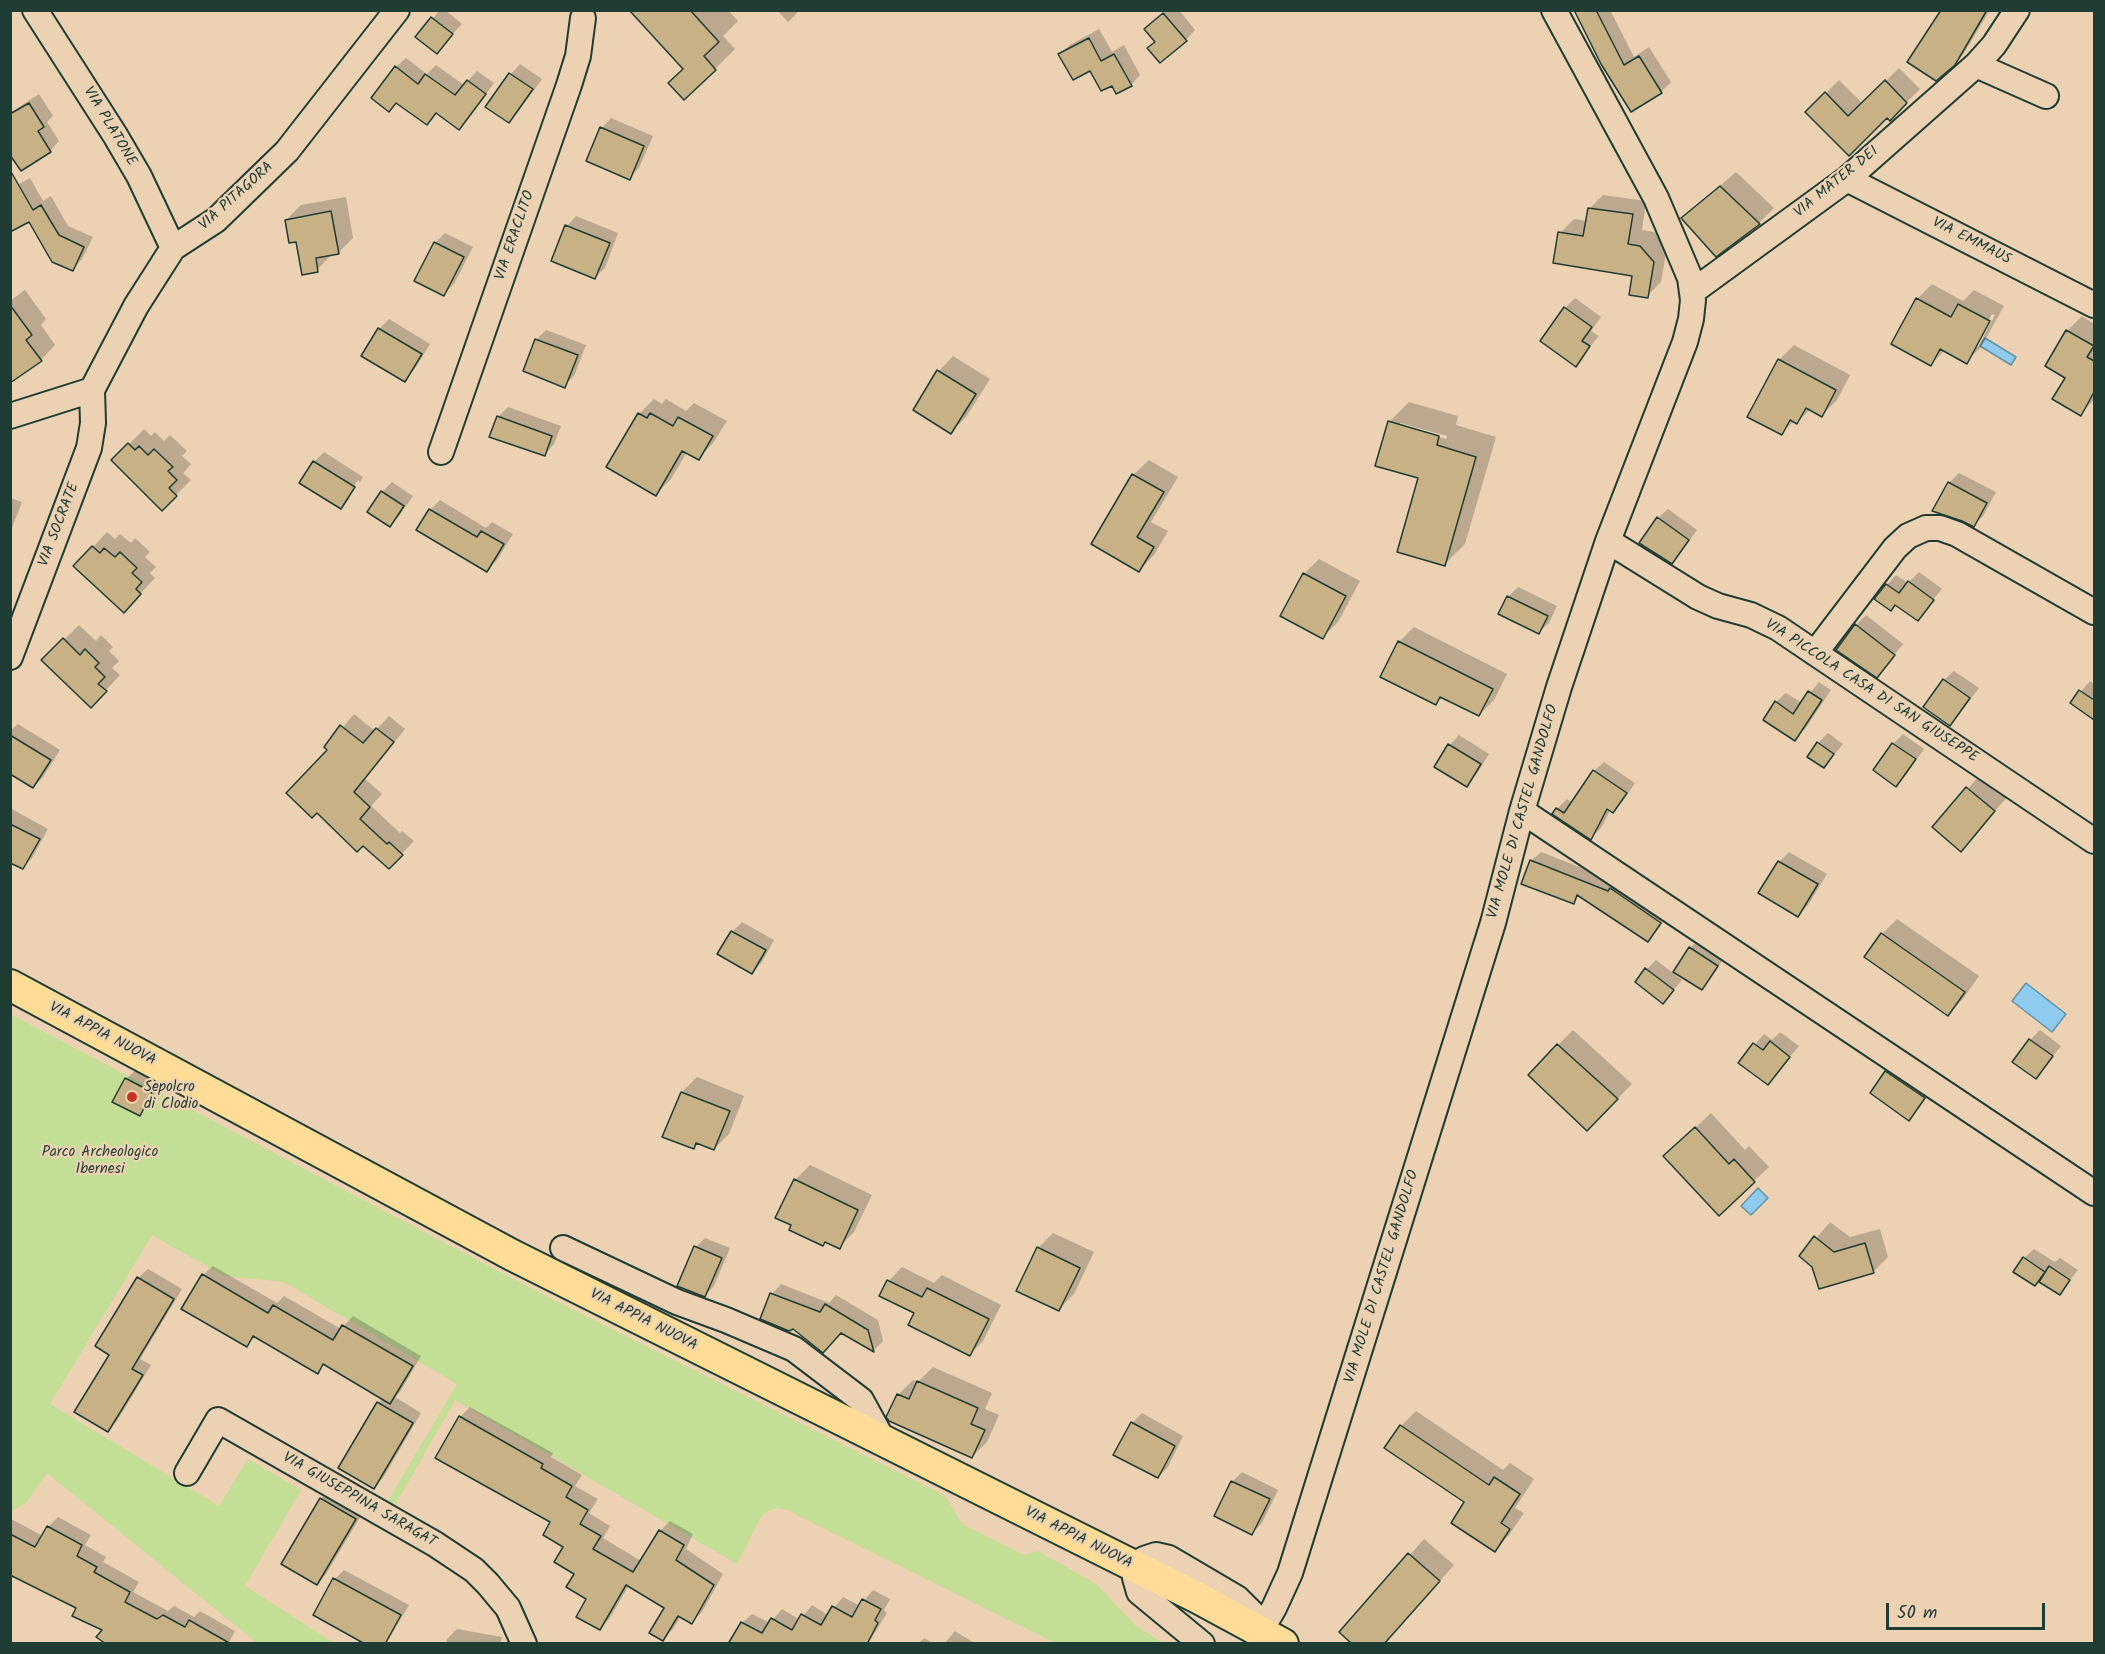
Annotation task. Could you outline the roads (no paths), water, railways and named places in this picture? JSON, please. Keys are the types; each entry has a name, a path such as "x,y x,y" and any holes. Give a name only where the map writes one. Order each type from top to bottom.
{"main road":[{"name":"VIA APPIA NUOVA","path":"10,986 512,1255 1198,1598 1271,1638"}],"street":[{"name":"VIA PLATONE","path":"35,10 139,176 173,248"},
{"name":"VIA PITAGORA","path":"92,390 136,306 173,248 216,220 287,151 397,10"},
{"name":"VIA MOLE DI CASTEL GANDOLFO","path":"1271,1638 1274,1608 1290,1573 1490,934 1522,812 1559,687 1608,541 1685,342 1692,309 1692,292 1686,265 1656,198 1554,10"},
{"name":"VIA MATER DEI","path":"1692,292 1846,179 1976,65 1994,45 2017,10"},
{"name":"VIA ERACLITO","path":"441,452 570,85 578,56 578,13"},
{"path":"1976,65 2046,96"},
{"name":"VIA EMMAUS","path":"1846,179 2094,306"},
{"path":"10,416 92,390"},
{"name":"VIA SOCRATE","path":"10,657 89,448 93,423 92,390"},
{"path":"1815,653 1894,548 1908,536 1926,528 1936,528 1957,534 2094,612"},
{"name":"VIA PICCOLA CASA DI SAN GIUSEPPE","path":"1608,541 1698,597 1760,618 2094,841"},
{"path":"1522,812 2094,1193"},
{"path":"563,1248 677,1302 794,1349 861,1400 884,1442"},
{"name":"VIA GIUSEPPINA SARAGAT","path":"187,1473 218,1420 435,1544 474,1570 508,1608 524,1644"},
{"path":"1137,1569 1136,1582 1143,1597 1202,1644"}],"water":[{"path":"1985,338 2016,357 2011,365 1980,346"},
{"path":"2026,983 2066,1014 2052,1032 2012,1001"},
{"path":"1758,1188 1768,1198 1751,1215 1741,1206"}],"place":[{"name":"Sepolcro di Clodio","path":"132,1097"}],"park label":[{"name":"Parco Archeologico Ibernesi","path":"100,1162"}]}
